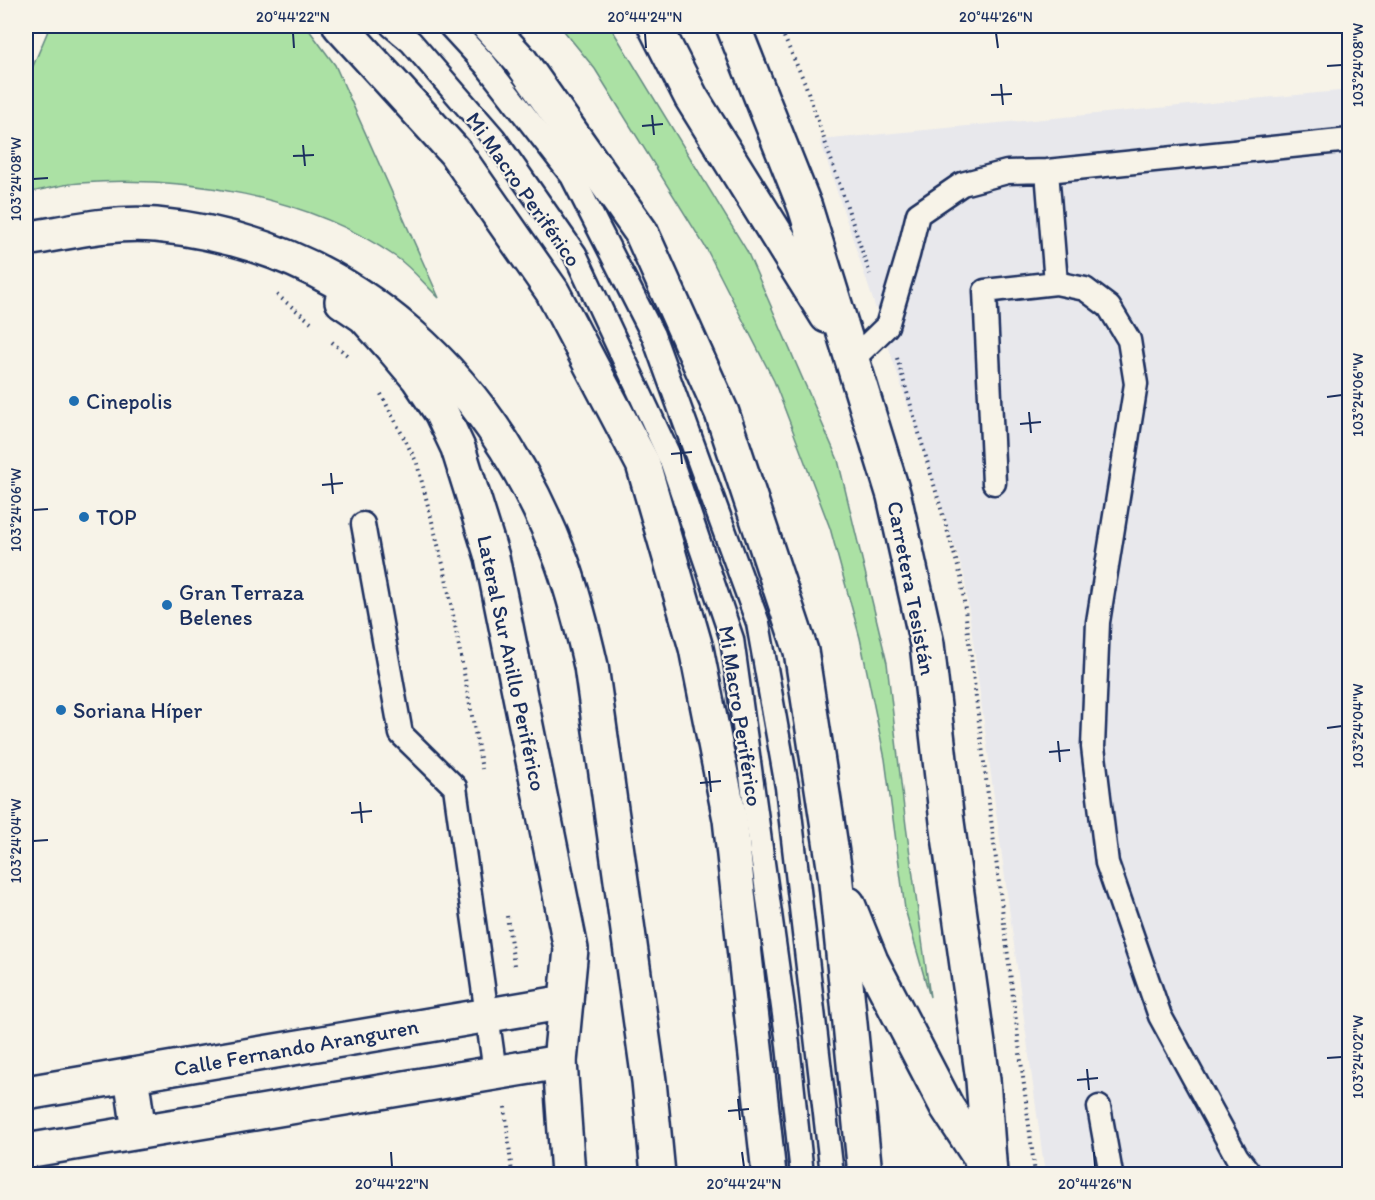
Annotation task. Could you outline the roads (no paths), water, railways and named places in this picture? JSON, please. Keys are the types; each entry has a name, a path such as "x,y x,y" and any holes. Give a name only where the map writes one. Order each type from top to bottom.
{"main road":[{"path":"340,26 455,152 552,291 643,464 696,648 730,819 770,1174"},
{"path":"489,26 520,60 641,231 722,413 801,651 835,873 865,1174"},
{"path":"655,26 691,97 853,359"},
{"name":"Carretera Tesistán","path":"733,26 805,207 894,496 927,644 947,822 983,1080 990,1174"},
{"path":"26,239 100,226 154,225 204,232 252,245 295,261 336,281 375,305 412,334 446,367 476,403 500,438 541,512 562,562 591,666 649,1081 658,1174"},
{"name":"Lateral Sur Anillo Periférico","path":"252,245 289,264 364,316 418,378 441,412 458,448 492,557 571,949 560,1062 568,1174"},
{"path":"835,873 871,960 917,1050 947,1107 990,1174"},
{"name":"Calle Fernando Aranguren","path":"26,1094 566,1002"},
{"path":"26,1151 560,1062"},
{"path":"131,1075 139,1132"}],"lane":[{"name":"Mi Macro Periférico","path":"392,26 411,42 494,138 575,254 671,460 732,639 785,1025 802,1174"},
{"name":"Mi Macro Periférico","path":"450,26 485,64 572,176 653,335 758,623 787,787 832,1174"},
{"path":"853,359 887,326 918,214 962,184 1007,172 1047,171 1350,140"},
{"path":"1047,171 1056,283"},
{"path":"993,483 985,291 1056,283 1085,289 1109,307 1129,340 1136,384 1098,622 1093,747 1107,863 1160,1016 1237,1157 1250,1174"},
{"path":"363,524 401,734 455,787 495,1072"},
{"path":"1099,1107 1111,1174"}],"place":[{"name":"Cinepolis","path":"74,401"},
{"name":"TOP","path":"84,517"},
{"name":"Gran Terraza Belenes","path":"167,605"},
{"name":"Soriana Híper","path":"61,710"}]}
